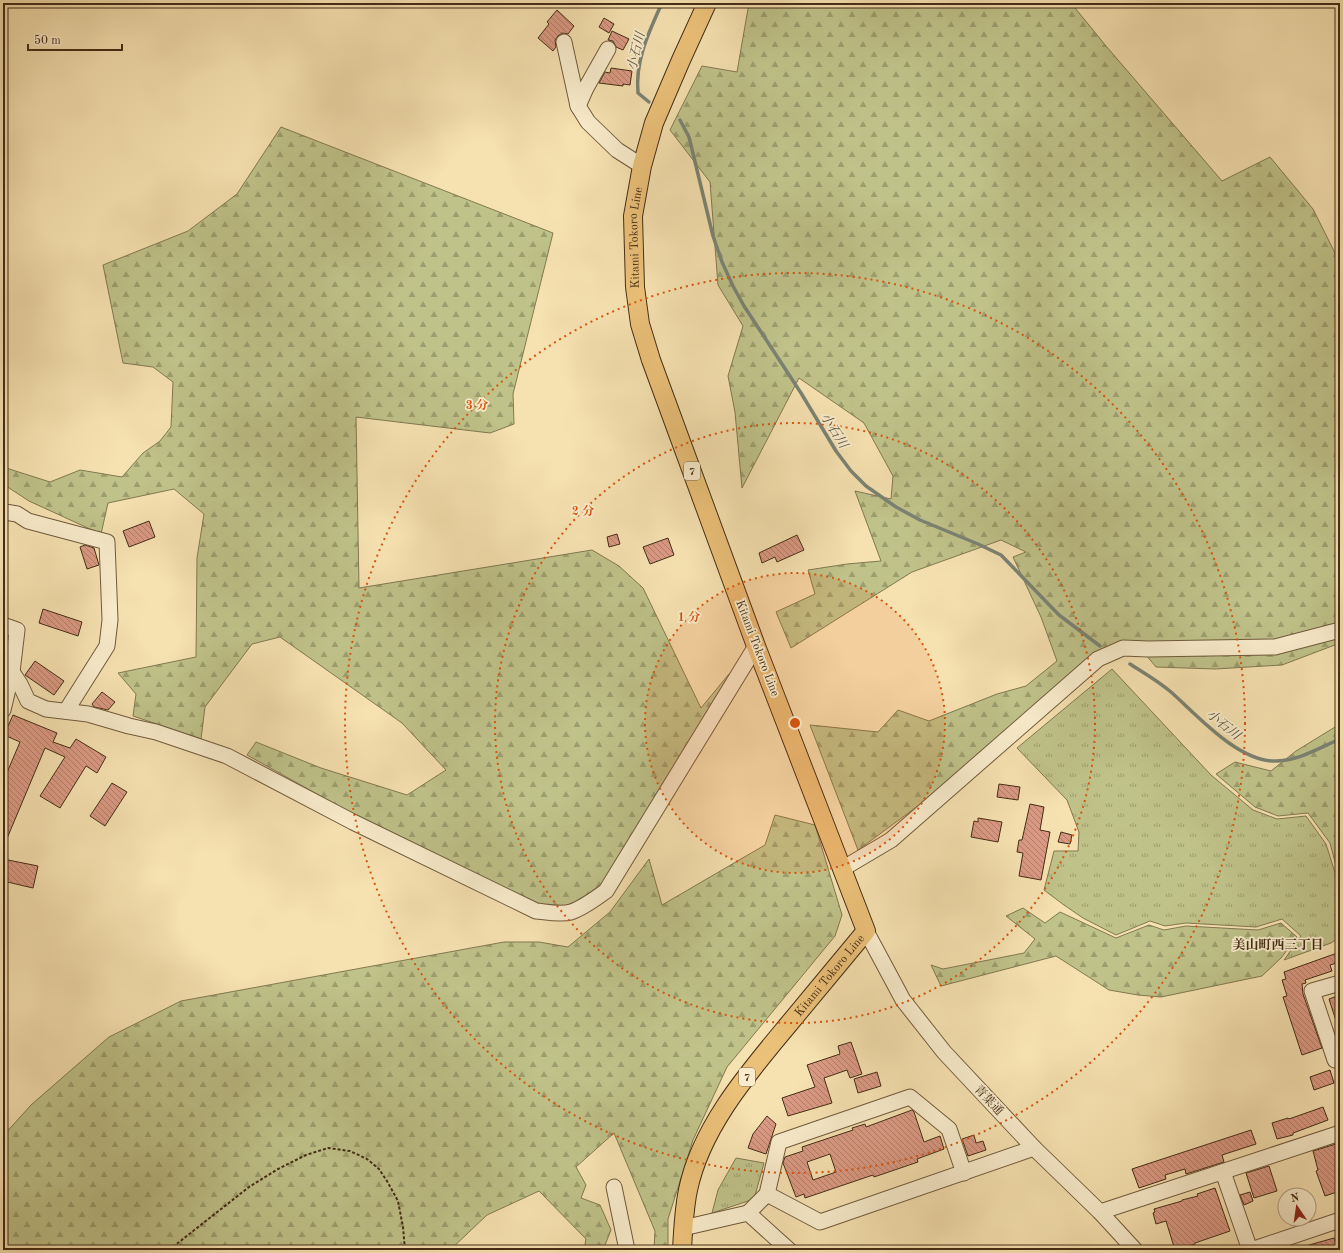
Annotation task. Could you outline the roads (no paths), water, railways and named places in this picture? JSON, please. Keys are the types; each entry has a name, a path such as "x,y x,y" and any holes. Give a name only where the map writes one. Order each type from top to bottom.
{"main road":[{"name":"Kitami Tokoro Line","path":"682,1250 688,1189 698,1158 724,1107 756,1065 866,931 756,646 654,368 640,324 636,287 633,216 642,166 654,124 681,60 708,3"}],"street":[{"path":"564,42 578,106 588,122 617,150 642,166"},
{"path":"578,106 586,88 608,49"},
{"path":"3,514 5,512 17,514 28,521 107,542 110,620 107,646 66,711"},
{"path":"3,625 17,630 12,672 3,710"},
{"path":"842,869 891,840 1098,659 1123,648 1275,647 1340,630"},
{"path":"12,672 20,684 28,701 46,709 88,714 156,732 227,756 353,822 536,911 555,913 570,912 592,901 606,891 756,646"},
{"name":"青葉通","path":"866,931 903,1000 944,1052 1034,1148 1100,1212 1135,1250"},
{"path":"1340,983 1312,991 1335,1060 1340,1058"},
{"path":"683,1228 748,1214 767,1194 779,1142 910,1097 948,1129 964,1173"},
{"path":"1100,1212 1340,1133"},
{"path":"767,1194 820,1222 1034,1148"},
{"path":"1223,1172 1250,1250 1340,1220"},
{"path":"614,1187 627,1250"},
{"path":"748,1214 789,1250"}],"waterway":[{"name":"小石川","path":"649,102 638,93 639,69 644,46 662,3"},
{"name":"小石川","path":"680,120 689,137 713,236 722,262 733,286 744,306 801,393 836,451 851,471 866,486 896,507 920,520 1001,555 1059,615 1100,646"},
{"name":"小石川","path":"1130,664 1166,688 1220,736 1248,754 1263,760 1277,761 1294,758 1340,739"}],"district":[{"name":"美山町西三丁目","path":"1278,944"}]}
